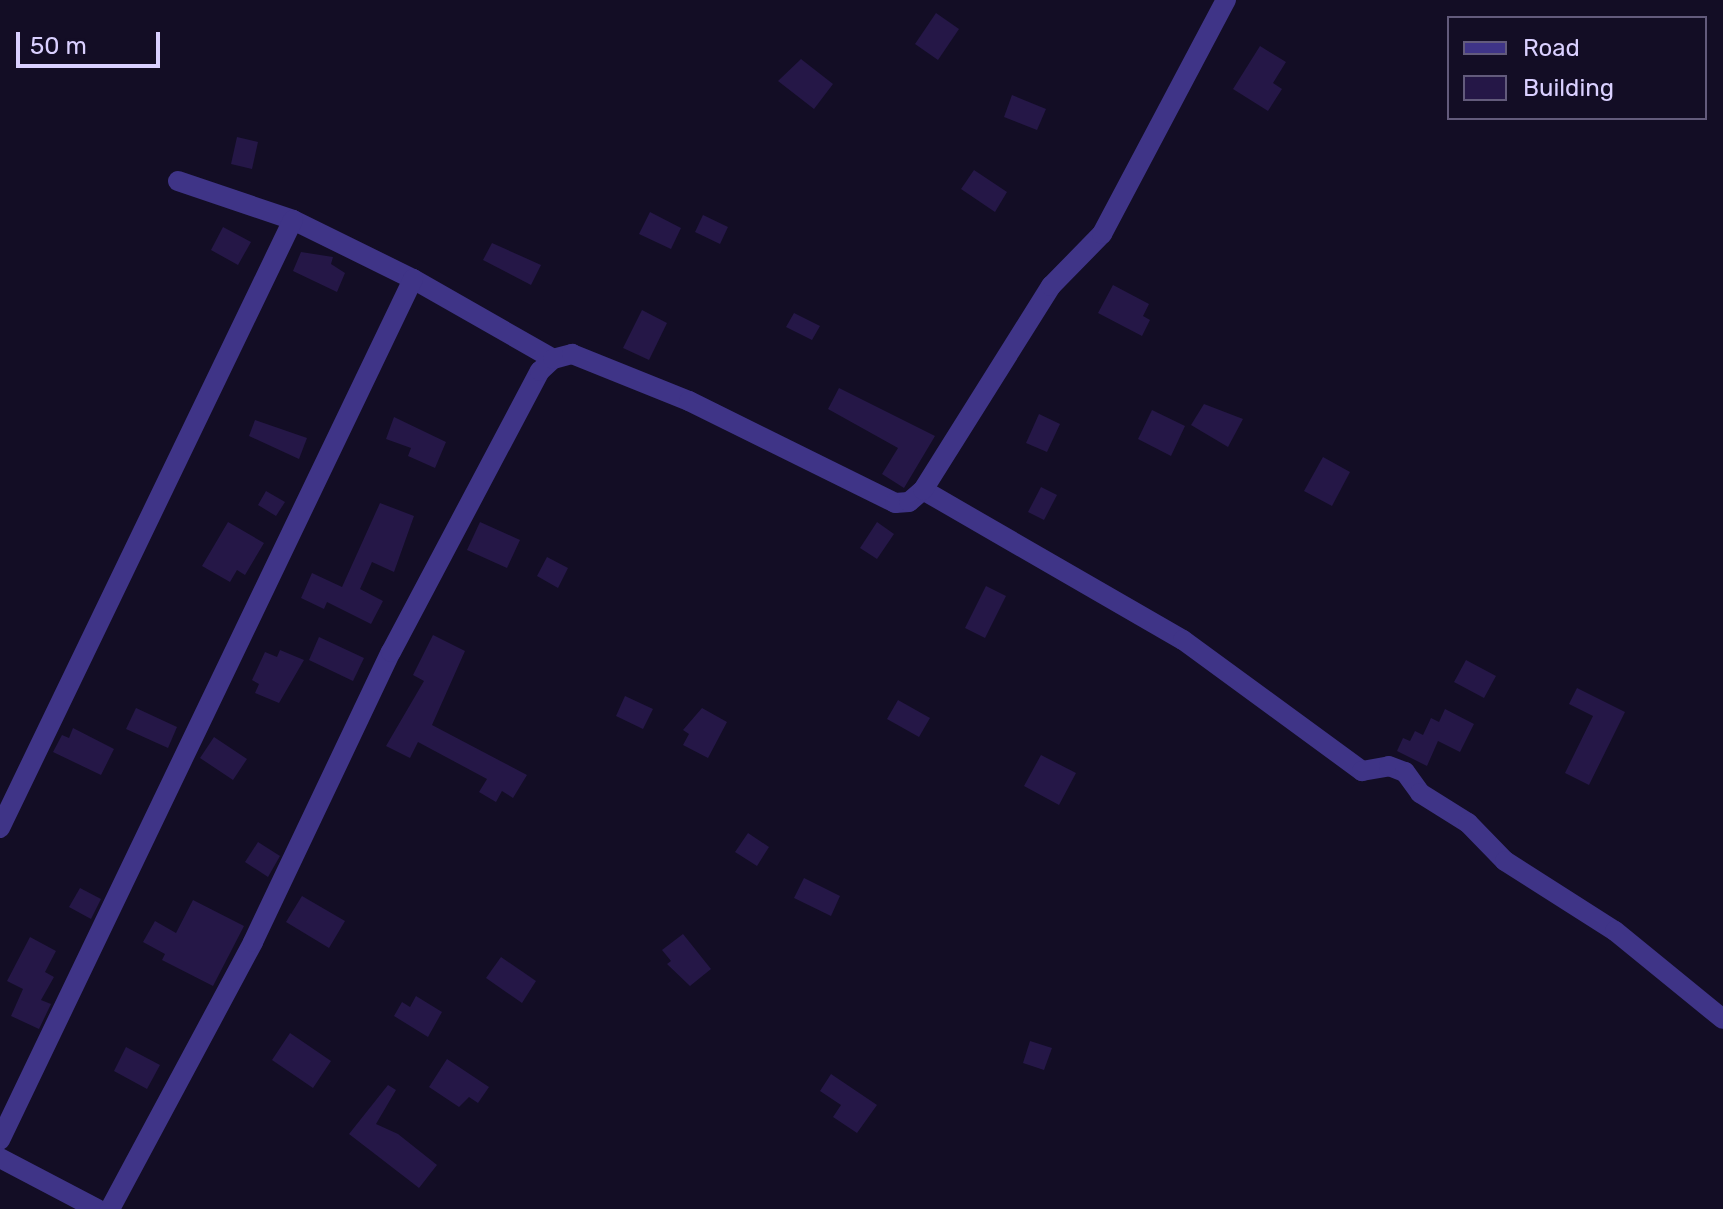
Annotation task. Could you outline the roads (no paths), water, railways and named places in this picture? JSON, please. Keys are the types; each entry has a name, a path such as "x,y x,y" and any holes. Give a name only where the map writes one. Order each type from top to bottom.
{"street":[{"path":"110,1209 253,942 391,652 540,371 553,359 572,354 689,401 895,503 909,502 923,490 997,365 1051,286 1102,234 1226,0"},
{"path":"178,181 293,220 413,279 553,359"},
{"path":"0,828 293,220"},
{"path":"0,1140 413,279"},
{"path":"923,490 1183,640 1362,771 1389,766 1405,772 1420,793 1468,823 1505,861 1615,931 1723,1019"},
{"path":"0,1158 97,1209"}]}
